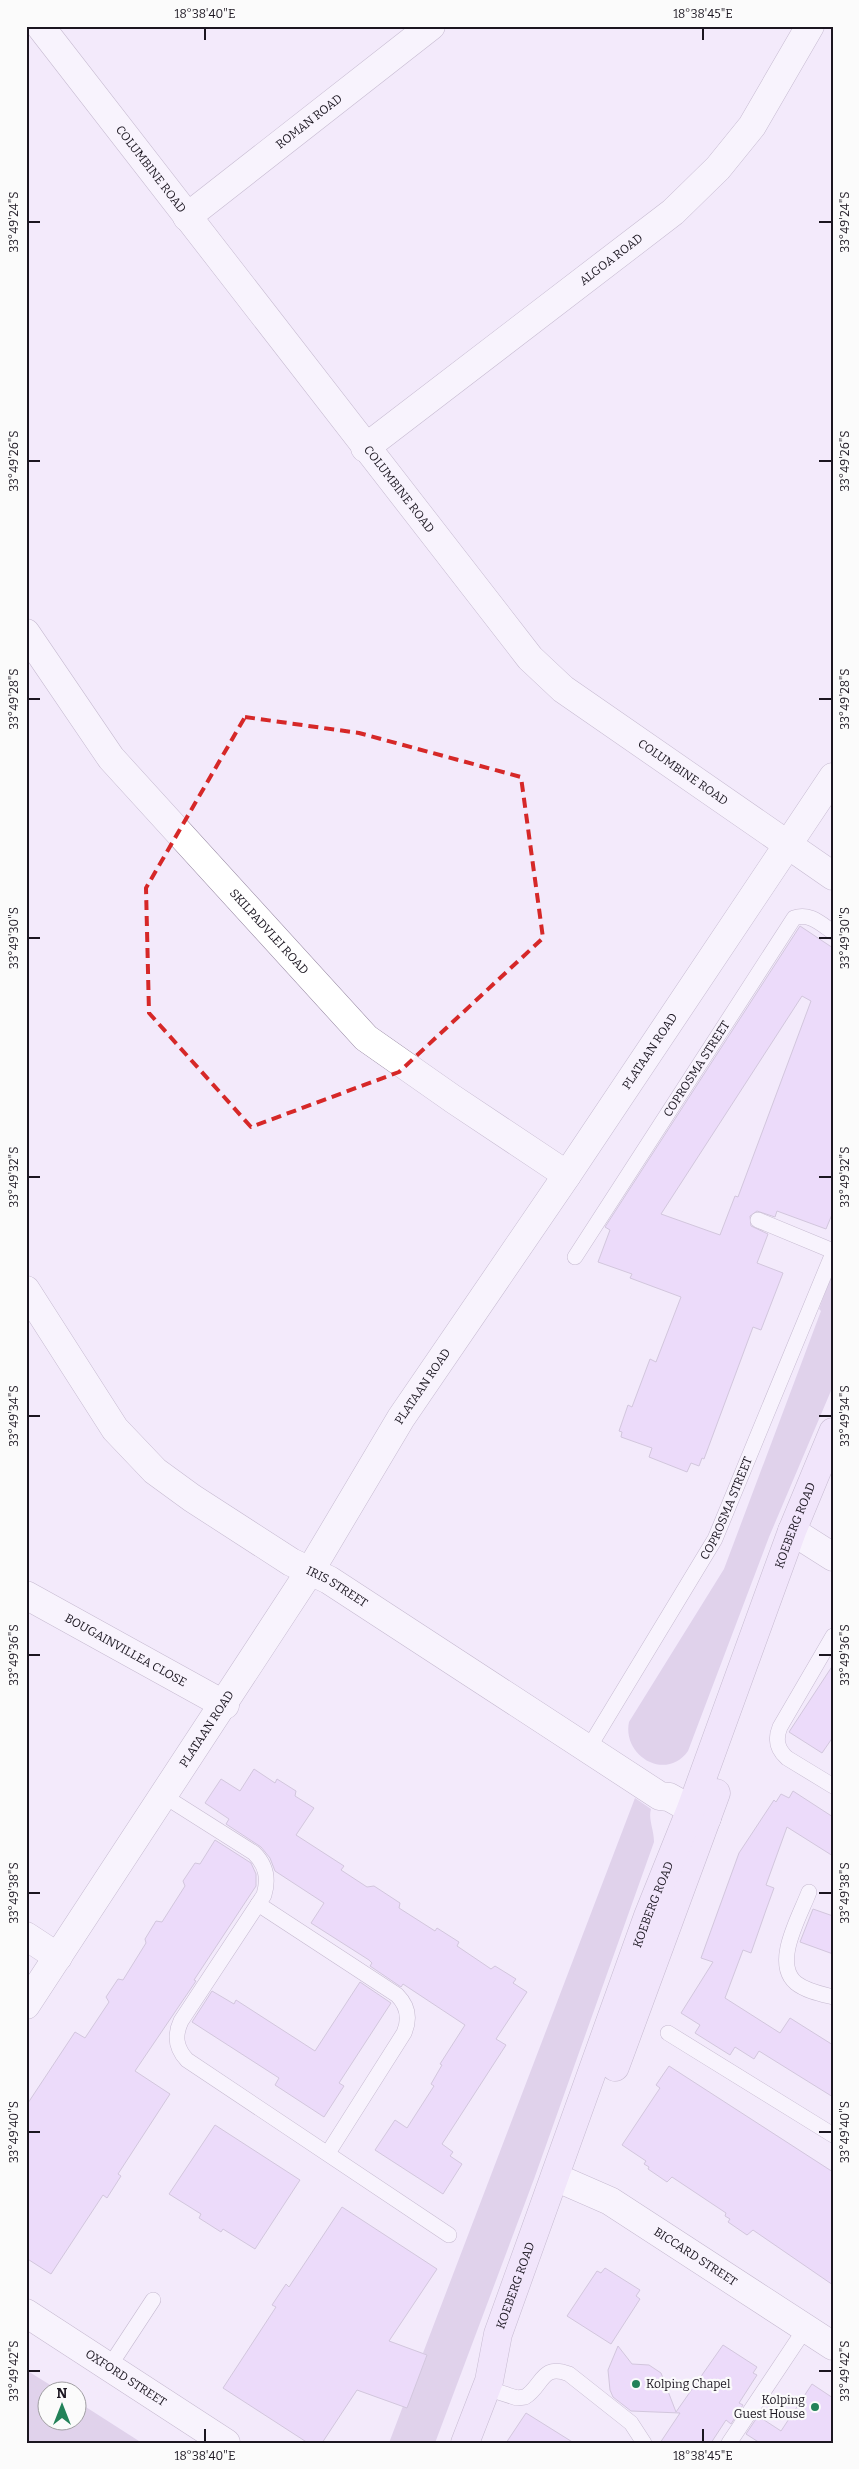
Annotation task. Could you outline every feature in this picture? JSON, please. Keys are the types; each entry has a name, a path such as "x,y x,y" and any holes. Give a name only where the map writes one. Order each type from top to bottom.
{"main road":[{"name":"KOEBERG ROAD","path":"465,2443 487,2385 504,2357 511,2341 563,2181 699,1814 757,1674 833,1432"},
{"name":"KOEBERG ROAD","path":"800,1535 833,1476"}],"street":[{"name":"COLUMBINE ROAD","path":"40,26 365,448 530,658 563,689 833,876"},
{"name":"ROMAN ROAD","path":"187,216 431,26"},
{"name":"ALGOA ROAD","path":"365,448 673,212 718,168 752,126 810,26"},
{"name":"SKILPADVLEI ROAD","path":"26,633 111,758 366,1038 567,1175"},
{"name":"PLATAAN ROAD","path":"26,2004 225,1705 310,1571 401,1418 567,1175 833,777"},
{"name":"IRIS STREET","path":"26,1290 115,1429 155,1471 233,1525 291,1562 329,1580 660,1796 669,1797 699,1814"},
{"path":"800,1535 833,1557"},
{"name":"BOUGAINVILLEA CLOSE","path":"26,1595 225,1705"},
{"path":"26,1936 58,1957"},
{"name":"BICCARD STREET","path":"563,2181 610,2202 833,2346"},
{"name":"OXFORD STREET","path":"26,2313 226,2443"}],"lane":[{"name":"COPROSMA STREET","path":"575,1257 794,918 805,916 811,918 833,932"},
{"path":"758,1220 833,1252"},
{"name":"COPROSMA STREET","path":"588,1749 715,1539 833,1252"},
{"path":"833,1636 780,1727 777,1740 782,1753 787,1758 833,1786"},
{"path":"164,1796 254,1853 264,1867 267,1885 258,1904 180,2021 177,2029 177,2046 187,2060 449,2235"},
{"path":"809,1892 786,1954 787,1970 796,1983 833,1997"},
{"path":"258,1904 397,1995 402,2000 408,2013 404,2033 328,2153"},
{"path":"668,2033 833,2135"},
{"path":"110,2367 153,2300"},
{"path":"729,2443 805,2329"},
{"path":"487,2385 517,2398 525,2398 544,2375 550,2372 562,2372 631,2423 644,2443"}],"highlighted area":[{"path":"245,717 359,733 521,777 543,938 399,1072 251,1127 149,1013 146,888"}],"shaded area":[{"path":"833,1271 833,1386 769,1537 688,1751 679,1760 669,1764 658,1764 648,1761 632,1745 629,1734 629,1722 724,1569 821,1311 819,1309"},
{"path":"635,1798 651,1809 650,1817 654,1842 534,2179 435,2443 389,2443 403,2406 407,2407 427,2355 423,2353"},
{"path":"26,2370 45,2382 38,2382 38,2432 88,2432 88,2408 142,2443 26,2443"}],"building":[{"path":"800,926 833,948 833,1212 826,1229 777,1211 775,1217 757,1211 750,1216 751,1226 768,1234 757,1263 783,1273 761,1330 753,1327 704,1459 702,1458 699,1466 691,1463 687,1472 649,1457 652,1448 621,1437 622,1432 619,1431 628,1405 632,1407 650,1359 656,1362 681,1297 630,1278 632,1274 598,1262 610,1230 605,1227","holes":["802,996 811,1001 738,1197 735,1196 720,1235 661,1214"]},
{"path":"833,1665 833,1737 822,1753 789,1732"},
{"path":"254,1769 275,1783 277,1779 296,1791 295,1796 314,1808 296,1835 344,1866 341,1870 367,1887 374,1886 400,1903 399,1908 435,1931 437,1928 459,1942 457,1946 491,1969 495,1966 516,1979 513,1983 527,1992 496,2039 506,2045 442,2144 453,2152 450,2156 462,2164 443,2194 375,2150 395,2120 407,2128 434,2086 431,2084 442,2065 440,2064 465,2025 403,1984 401,1987 370,1966 372,1963 369,1960 311,1923 324,1903 275,1871 270,1858 261,1847 226,1824 229,1819 205,1803 221,1779 240,1791"},
{"path":"793,1791 833,1817 833,1856 787,1827 766,1885 774,1888 751,1953 743,1950 725,1998 780,2033 790,2018 833,2045 833,2097 759,2051 754,2059 735,2047 730,2055 695,2033 700,2025 681,2013 713,1962 701,1958 739,1853 774,1800 776,1802 781,1794 789,1798"},
{"path":"215,1840 251,1863 256,1874 256,1886 194,1980 196,1981 135,2071 170,2094 118,2174 121,2176 107,2198 103,2195 51,2274 26,2258 26,2106 75,2032 85,2038 109,2002 106,1997 118,1979 123,1980 146,1943 145,1939 156,1921 162,1922 185,1886 183,1881 195,1863 200,1864"},
{"path":"813,1909 833,1916 833,1954 800,1942"},
{"path":"360,1982 391,2003 339,2083 344,2086 324,2117 275,2085 279,2078 192,2022 212,1991 234,2004 236,2000 315,2051"},
{"path":"669,2066 833,2172 833,2285 753,2230 747,2235 728,2222 730,2219 725,2216 726,2213 672,2177 667,2182 648,2169 649,2167 644,2164 646,2161 622,2145 660,2088 656,2085"},
{"path":"215,2125 300,2180 255,2249 223,2229 221,2232 199,2218 201,2214 169,2194"},
{"path":"342,2207 437,2269 389,2341 427,2355 407,2408 357,2390 322,2443 308,2443 223,2388 276,2307 272,2305 286,2284 289,2287"},
{"path":"605,2268 640,2290 636,2296 640,2299 611,2344 567,2316 597,2271 601,2273"},
{"path":"723,2345 757,2367 753,2373 757,2375 739,2403 743,2405 731,2424 726,2420 711,2443 660,2443 680,2413 631,2411 613,2397 610,2390 608,2370 618,2346 632,2364 649,2365 661,2373 676,2412"},
{"name":"Kolping Guest House","path":"812,2384 833,2398 833,2443 760,2443 746,2434 758,2416 781,2431"},
{"path":"526,2413 574,2443 506,2443"}],"place":[{"name":"Kolping Chapel","path":"636,2384"},
{"name":"Kolping Guest House","path":"815,2407"}]}
